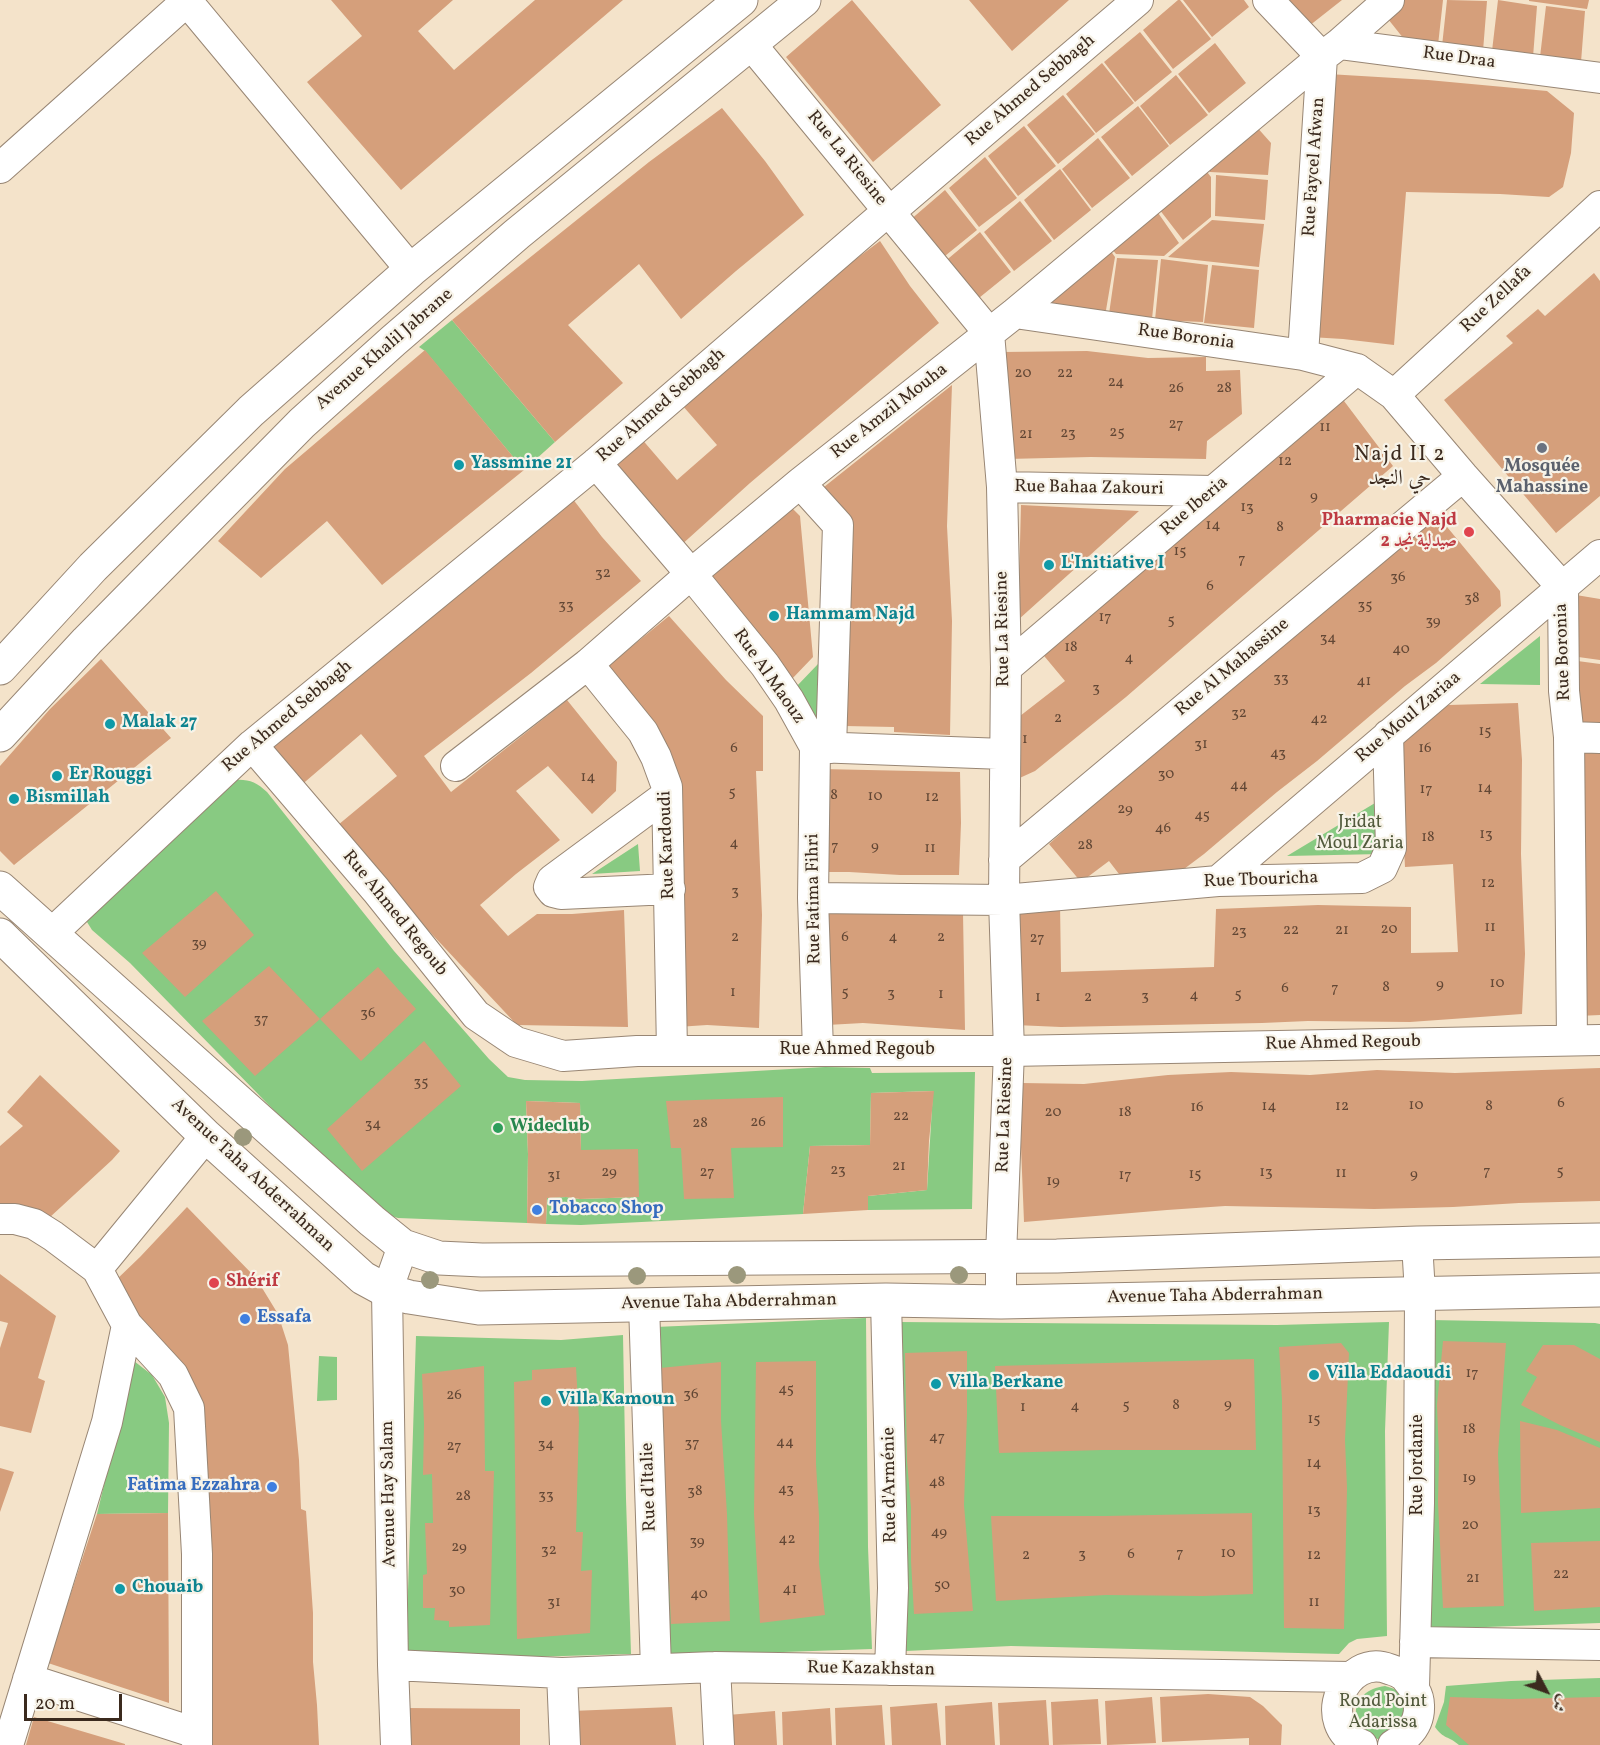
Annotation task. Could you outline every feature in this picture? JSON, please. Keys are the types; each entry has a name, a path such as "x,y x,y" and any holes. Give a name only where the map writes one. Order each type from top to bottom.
{"street":[{"path":"0,168 187,0 411,270"},
{"path":"0,668 93,567 251,411 411,270 741,0"},
{"name":"Avenue Khalil Jabrane","path":"0,735 87,640 302,423 393,341 509,242 804,0"},
{"name":"Rue Ahmed Sebbagh","path":"51,933 252,745 596,463 888,211 1138,0"},
{"path":"1268,0 1330,50"},
{"name":"Rue Amzil Mouha","path":"456,766 588,664 800,483 1015,314 1389,0"},
{"name":"Rue La Riesine","path":"750,42 989,333 1002,487 1006,668 1004,900 1009,1051 1001,1302"},
{"name":"Rue Draa","path":"1330,50 1600,78"},
{"name":"Rue Faycel Afwan","path":"1303,355 1330,50"},
{"name":"Rue Zellafa","path":"1394,395 1600,206"},
{"name":"Rue Boronia","path":"1015,314 1303,355 1357,369 1394,395 1563,588 1564,691 1569,737 1586,1040"},
{"name":"Rue Iberia","path":"1006,668 1357,369"},
{"name":"Rue Al Maouz","path":"596,463 765,665 823,748"},
{"name":"Rue Al Mahassine","path":"1004,860 1463,476"},
{"name":"Rue Fatima Fihri","path":"800,483 838,525 813,898 818,1051"},
{"name":"Rue Bahaa Zakouri","path":"1002,487 1213,491"},
{"name":"Rue Moul Zariaa","path":"1218,881 1600,555"},
{"name":"Rue Kardoudi","path":"588,664 643,732 656,757 667,787 672,1051"},
{"name":"Rue Tbouricha","path":"813,898 1004,900 1218,881 1362,878 1382,868 1392,848 1388,735"},
{"path":"1569,737 1600,738"},
{"name":"Rue Ahmed Regoub","path":"252,745 376,890 476,1015 516,1042 563,1056 637,1051 1009,1051 1586,1040"},
{"path":"823,748 1004,754"},
{"path":"667,795 552,880 549,887 553,892 561,894 670,889"},
{"path":"0,888 372,1221 403,1246 439,1258 482,1260 1069,1255 1417,1243 1600,1240"},
{"name":"Avenue Taha Abderrahman","path":"0,935 206,1136 363,1278 387,1291 409,1297 479,1308 886,1300 1001,1302 1600,1290"},
{"path":"97,1269 206,1136"},
{"path":"0,1219 15,1219 34,1224 97,1269 126,1324 173,1375 189,1408 197,1554 196,1739 28,1679"},
{"name":"Rue Jordanie","path":"1404,1742 1416,1723 1419,1704 1414,1687 1419,1503 1417,1243"},
{"name":"Avenue Hay Salam","path":"396,1745 387,1291 403,1246"},
{"name":"Rue d'Arménie","path":"886,1300 893,1588 890,1670"},
{"name":"Rue d'Italie","path":"644,1304 656,1669"},
{"path":"8,1745 107,1422 126,1324"},
{"path":"1415,1642 1600,1645"},
{"name":"Rue Kazakhstan","path":"393,1665 562,1673 715,1667 1350,1677"},
{"path":"1356,1744 1342,1729 1336,1711 1339,1693 1350,1677 1366,1668 1383,1666 1401,1673 1414,1687"},
{"path":"715,1667 719,1745"},
{"path":"562,1673 565,1745"}],"green space":[{"path":"452,320 555,442 524,470 425,351 419,347"},
{"path":"1540,636 1540,685 1480,684"},
{"path":"818,664 820,736 795,688"},
{"path":"234,780 252,782 267,792 394,951 489,1059 508,1077 525,1080 582,1081 825,1067 870,1068 872,1073 975,1072 972,1209 868,1210 868,1196 927,1190 933,1091 871,1093 870,1145 810,1146 803,1214 581,1225 546,1224 547,1198 638,1197 638,1150 581,1150 580,1103 526,1101 527,1223 398,1218 382,1213 301,1138 130,963 92,930 87,922 88,914"},
{"name":"Jridat Moul Zaria","path":"1375,803 1381,854 1287,856"},
{"path":"638,844 640,871 592,874"},
{"path":"866,1318 868,1547 872,1649 665,1656 655,1327"},
{"path":"1430,1320 1600,1324 1600,1623 1429,1629"},
{"path":"899,1322 1277,1325 1389,1322 1385,1431 1387,1636 1357,1639 1349,1643 1339,1654 1011,1646 906,1651"},
{"path":"623,1335 631,1654 530,1657 406,1655 416,1336 561,1340"},
{"path":"319,1356 337,1357 337,1400 317,1401"},
{"path":"134,1361 152,1375 165,1397 169,1423 168,1513 97,1514"},
{"path":"1600,1678 1600,1745 1459,1745 1441,1734 1435,1727 1444,1702 1446,1686"},
{"name":"Rond Point Adarissa","path":"1385,1686 1398,1691 1405,1698 1410,1721 1381,1740 1369,1735 1361,1727 1356,1710 1358,1702 1364,1695 1373,1689"}],"building":[{"path":"331,0 453,0 418,31 454,70 535,0 623,0 401,190 307,82 362,36"},
{"path":"852,0 941,105 873,162 786,57"},
{"path":"969,0 1069,0 1012,51"},
{"path":"1178,0 1211,39 1173,69 1143,30"},
{"path":"1183,0 1244,0 1249,7 1212,37"},
{"path":"1289,0 1342,0 1309,26"},
{"path":"1401,0 1443,0 1438,45 1408,44 1384,14"},
{"path":"1447,0 1487,1 1483,51 1442,46"},
{"path":"1498,0 1537,6 1533,57 1492,51"},
{"path":"1529,0 1589,0 1587,9"},
{"path":"1546,6 1585,11 1581,62 1540,57"},
{"path":"1140,32 1172,72 1135,102 1104,62"},
{"path":"1215,43 1246,83 1209,113 1178,74"},
{"path":"1102,63 1134,103 1096,133 1066,94"},
{"path":"1328,74 1547,91 1574,113 1571,153 1563,187 1549,197 1406,192 1394,345 1310,337"},
{"path":"1176,75 1208,115 1170,145 1140,106"},
{"path":"1063,95 1095,134 1058,164 1027,125"},
{"path":"1138,106 1169,146 1132,176 1101,137"},
{"path":"722,108 765,161 804,215 681,319 639,264 568,325 623,383 555,442 452,320 649,162"},
{"path":"1255,125 1271,143 1268,175 1210,172 1205,165"},
{"path":"1024,126 1056,166 1018,196 988,156"},
{"path":"1098,138 1130,178 1092,208 1062,169"},
{"path":"985,157 1017,198 979,227 949,188"},
{"path":"1203,167 1211,177 1211,217 1183,240 1156,205"},
{"path":"1060,169 1091,210 1054,240 1024,200"},
{"path":"1216,175 1268,180 1265,220 1215,216"},
{"path":"945,190 977,230 940,260 909,221"},
{"path":"1020,201 1052,241 1014,271 984,232"},
{"path":"1154,207 1179,243 1164,256 1116,254 1108,244"},
{"path":"1212,220 1264,224 1259,267 1168,257"},
{"path":"980,232 1011,272 974,302 943,263"},
{"path":"880,241 910,286 939,323 750,483 679,547 607,466 640,437 677,480 717,445 682,405 828,280"},
{"path":"1107,246 1115,257 1105,316 1055,309 1045,297"},
{"path":"1117,258 1158,260 1152,319 1109,314"},
{"path":"1161,259 1208,265 1203,322 1155,320"},
{"path":"1212,265 1259,270 1254,328 1204,323"},
{"name":"Mosquée Mahassine","path":"1594,273 1600,281 1600,496 1556,533 1444,400 1513,343 1506,336 1538,309 1545,316"},
{"path":"425,350 524,470 382,585 327,521 261,578 218,541 285,469"},
{"path":"1087,351 1148,358 1206,357 1206,371 1240,370 1242,414 1207,441 1206,459 1091,457 1007,459 1003,352"},
{"path":"952,385 947,526 952,621 950,735 894,732 894,727 845,726 852,571 851,517 824,487"},
{"path":"1338,393 1393,466 1126,697 1035,771 1013,781 1011,723 1065,681 1040,651"},
{"path":"569,494 602,537 641,581 531,673 424,756 451,792 567,700 617,762 616,791 592,814 548,766 516,791 560,840 480,905 508,936 537,914 624,910 628,1027 517,1025 399,899 338,825 397,776 361,734 299,787 264,745"},
{"name":"L'Initiative I","path":"1021,505 1139,511 1018,620"},
{"name":"Hammam Najd","path":"790,506 800,516 813,657 790,681 708,574"},
{"path":"1438,516 1500,591 1501,606 1436,663 1180,872 1119,874 1109,861 1081,882 1049,844"},
{"path":"1570,594 1600,599 1600,660 1571,656"},
{"path":"669,616 726,680 763,716 763,771 756,771 762,915 759,1028 707,1025 677,1027 677,818 603,670"},
{"path":"101,659 171,738 14,865 0,851 0,766 50,709"},
{"path":"1570,660 1600,664 1600,725 1573,722"},
{"path":"1518,703 1522,760 1521,854 1525,954 1522,1014 1410,1022 1308,1021 1061,1027 1015,1025 1011,908 1060,903 1061,972 1214,967 1216,909 1318,905 1411,907 1411,953 1458,952 1453,864 1405,867 1398,738 1428,711 1449,705"},
{"path":"1576,748 1600,749 1600,1015 1578,1016"},
{"path":"821,769 960,772 959,875 821,872"},
{"path":"216,891 254,935 185,997 142,953"},
{"path":"823,912 963,913 965,1030 863,1023 827,1025"},
{"path":"269,966 320,1019 255,1076 202,1021"},
{"path":"378,967 416,1009 361,1061 320,1019"},
{"path":"424,1041 461,1086 362,1171 327,1129"},
{"path":"1600,1068 1600,1201 1374,1209 1225,1206 1024,1222 1021,1147 1022,1083 1084,1084 1168,1075 1231,1072 1310,1075 1377,1070 1455,1073"},
{"path":"40,1075 120,1151 49,1218 0,1203 0,1146 23,1126 7,1112"},
{"path":"934,1091 927,1190 868,1196 868,1210 803,1214 810,1146 870,1145 871,1093"},
{"path":"783,1097 783,1147 731,1148 734,1198 684,1199 681,1148 671,1148 666,1101"},
{"path":"526,1101 580,1103 581,1150 638,1149 639,1197 547,1198 546,1224 527,1223"},
{"path":"187,1207 256,1278 278,1314 288,1345 299,1460 301,1509 306,1511 319,1745 205,1745 196,1400 137,1324 114,1282"},
{"path":"0,1274 56,1316 38,1378 45,1381 31,1433 0,1426 0,1348 8,1323 0,1321"},
{"path":"1443,1341 1506,1343 1498,1454 1504,1606 1443,1608 1438,1502 1437,1405"},
{"path":"1341,1343 1349,1353 1345,1440 1347,1488 1344,1629 1284,1628 1282,1400 1279,1347"},
{"path":"1543,1345 1574,1345 1600,1359 1600,1442 1521,1405 1537,1377 1526,1371"},
{"path":"967,1351 964,1505 973,1611 914,1614 905,1353"},
{"path":"1254,1359 1256,1450 999,1453 995,1366"},
{"path":"816,1361 819,1564 825,1615 760,1623 754,1514 756,1362"},
{"path":"721,1362 721,1421 727,1514 730,1621 671,1624 660,1368"},
{"path":"484,1366 485,1471 494,1471 490,1625 449,1627 449,1621 434,1620 435,1608 423,1608 423,1575 427,1574 425,1523 433,1523 432,1474 423,1475 422,1374"},
{"path":"576,1367 579,1420 576,1532 583,1532 581,1571 592,1570 590,1633 517,1639 514,1382 532,1380 532,1370"},
{"path":"1520,1421 1557,1430 1600,1448 1600,1508 1521,1513"},
{"path":"0,1468 14,1472 0,1512"},
{"name":"Chouaib","path":"168,1513 169,1703 48,1663 97,1514"},
{"path":"1252,1513 1253,1594 1106,1595 996,1601 991,1516"},
{"path":"1600,1541 1600,1607 1534,1611 1531,1543"},
{"path":"1208,1694 1250,1697 1263,1706 1282,1725 1281,1745 1249,1745 1249,1738 1162,1742 1160,1697"},
{"path":"1152,1697 1156,1743 1107,1745 1105,1701"},
{"path":"1450,1697 1511,1699 1600,1697 1600,1745 1469,1745 1446,1725"},
{"path":"1098,1699 1101,1744 1053,1745 1051,1702"},
{"path":"1046,1700 1049,1745 1000,1745 998,1703"},
{"path":"992,1702 995,1745 946,1745 945,1706"},
{"path":"937,1703 941,1745 892,1745 890,1707"},
{"path":"882,1705 885,1745 836,1745 835,1708"},
{"path":"672,1707 676,1745 573,1745 571,1711"},
{"path":"406,1708 520,1709 520,1745 407,1745"},
{"path":"830,1708 832,1745 783,1745 782,1712"},
{"path":"775,1711 777,1745 729,1745 728,1715"},
{"path":"34,1717 125,1744 125,1745 26,1745"}],"place":[{"name":"Mosquée Mahassine","path":"1542,448"},
{"name":"Yassmine 21","path":"459,465"},
{"name":"Pharmacie Najd 2 صيدلية نجد","path":"1469,532"},
{"name":"L'Initiative I","path":"1049,565"},
{"name":"Hammam Najd","path":"774,616"},
{"name":"Malak 27","path":"110,724"},
{"name":"Er Rouggi","path":"57,776"},
{"name":"Bismillah","path":"14,799"},
{"name":"Wideclub","path":"498,1128"},
{"name":"Tobacco Shop","path":"537,1210"},
{"name":"Shérif","path":"214,1283"},
{"name":"Essafa","path":"245,1319"},
{"name":"Villa Eddaoudi","path":"1314,1375"},
{"name":"Villa Berkane","path":"936,1384"},
{"name":"Villa Kamoun","path":"546,1401"},
{"name":"Fatima Ezzahra","path":"272,1487"},
{"name":"Chouaib","path":"120,1589"}],"district":[{"name":"Najd II 2 حي النجد","path":"1400,468"}]}
